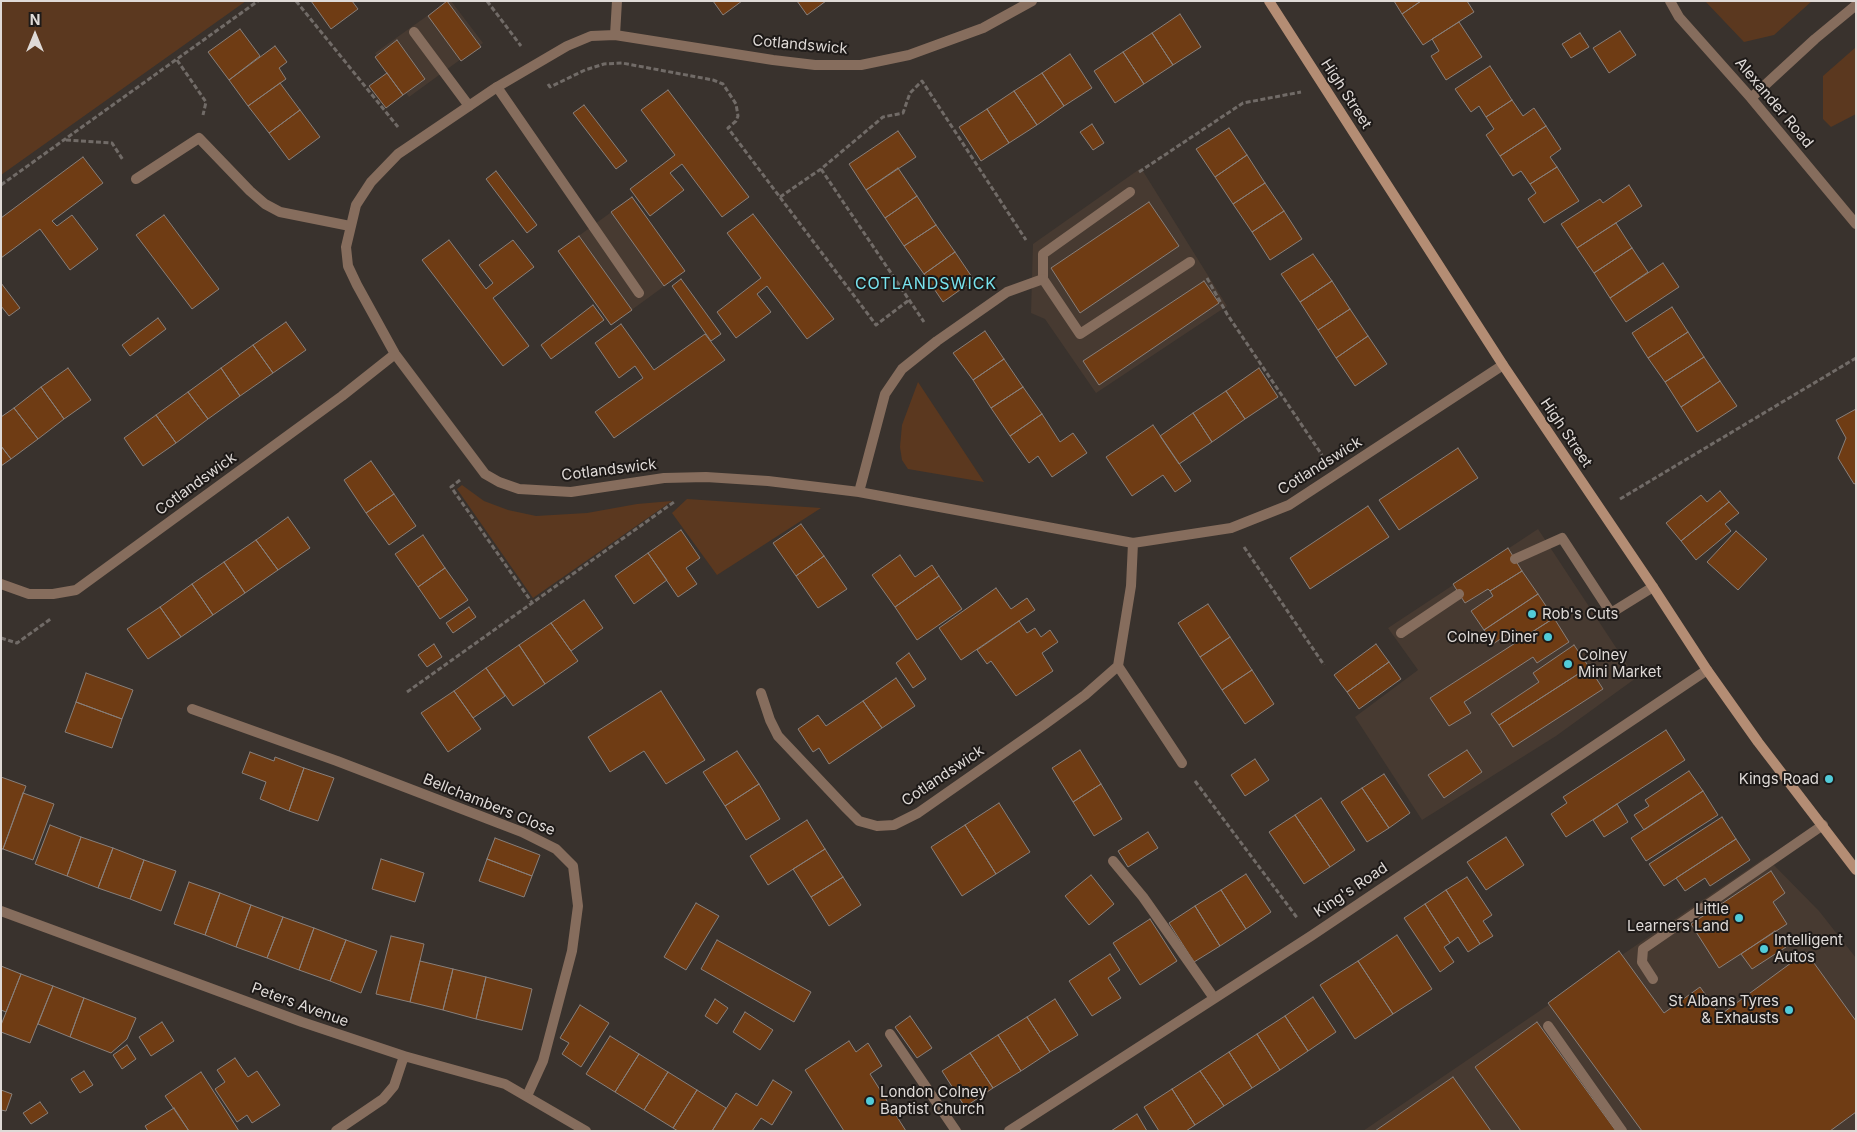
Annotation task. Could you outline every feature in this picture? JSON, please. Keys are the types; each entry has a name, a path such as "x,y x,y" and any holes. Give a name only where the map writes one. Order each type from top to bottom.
{"street":[{"path":"615,35 617,1"},
{"name":"Cotlandswick","path":"1032,1 983,28 909,55 861,65 815,65 615,35 591,36 567,46 498,87 398,154 371,182 356,206 346,247 348,266 395,354 484,474 519,490 571,492 664,478 706,477 768,481 859,492 1133,543 1231,528 1288,505 1503,365"},
{"name":"High Street","path":"1269,1 1503,365 1707,670 1758,742 1856,870"},
{"name":"Alexander Road","path":"1670,1 1679,16 1751,98 1856,224"},
{"path":"1751,98 1815,39 1856,5"},
{"path":"414,32 469,106"},
{"path":"498,87 639,293"},
{"path":"136,179 200,138 250,191 265,204 280,212 350,226"},
{"path":"1130,192 1043,254 1043,279 1080,334 1190,262"},
{"path":"859,492 885,394 902,369 936,341 1007,292 1043,279"},
{"name":"Cotlandswick","path":"1,584 29,594 53,594 76,590 342,396 395,354"},
{"path":"1515,559 1562,538 1611,613 1653,587"},
{"path":"1133,543 1131,586 1118,666 1182,763"},
{"path":"1401,633 1459,594"},
{"name":"Cotlandswick","path":"761,693 770,720 778,736 846,809 859,821 877,826 886,826 894,825 918,813 1085,695 1118,666"},
{"name":"King's Road","path":"1009,1131 1311,936 1707,670"},
{"name":"Bellchambers Close","path":"192,709 337,761 522,832 556,849 573,866 578,906 572,951 543,1061 527,1096"},
{"path":"1653,979 1642,962 1643,949 1823,825"},
{"path":"1113,861 1143,897 1214,998"},
{"name":"Peters Avenue","path":"1,911 302,1022 404,1056 505,1084 586,1131"},
{"path":"1548,1026 1622,1131"},
{"path":"890,1034 956,1131"},
{"path":"336,1131 383,1098 394,1086 404,1056"}],"path":[{"path":"1,185 258,1"},
{"path":"296,1 412,145"},
{"path":"487,1 550,87 585,70 604,64 622,63 713,80 723,84 736,104 738,116 736,121 728,128 876,326 909,300"},
{"path":"177,60 206,102 200,138"},
{"path":"780,197 821,169 883,117 903,113 910,93 922,81 1014,224 1030,246 1043,254"},
{"path":"1130,192 1139,172 1243,104 1323,87"},
{"path":"65,140 112,143 136,179"},
{"path":"821,169 936,341"},
{"path":"1190,262 1206,278 1227,314 1336,474"},
{"path":"1600,511 1856,358"},
{"path":"478,466 451,486 533,604"},
{"path":"407,692 675,502"},
{"path":"1231,528 1324,665"},
{"path":"1,638 17,643 60,613 76,590"},
{"path":"1182,763 1311,936"}],"shaded area":[{"path":"1,1 246,1 1,175"},
{"path":"448,1 451,1 483,43 409,97 375,53"},
{"path":"1705,1 1812,1 1774,35 1744,42"},
{"path":"1856,47 1856,114 1831,127 1823,119 1823,76"},
{"path":"1141,168 1227,306 1096,393 1045,319 1031,313 1033,244"},
{"path":"632,197 685,271 611,325 558,251"},
{"path":"918,382 984,482 908,469 902,460 900,447 902,425"},
{"path":"462,485 484,501 508,510 536,516 587,513 637,504 672,501 533,598 457,489"},
{"path":"687,499 821,508 717,575 672,513"},
{"path":"1538,529 1636,678 1556,736 1422,820 1355,717 1418,670 1388,628"},
{"path":"1766,857 1819,911 1856,958 1856,1131 1363,1131"}],"building":[{"path":"311,1 352,1 358,9 331,29"},
{"path":"447,1 481,47 461,61 428,16"},
{"path":"713,1 742,1 723,15"},
{"path":"797,1 826,1 807,15"},
{"path":"1394,1 1421,1 1402,14"},
{"path":"1421,1 1467,1 1474,12 1423,45 1402,14"},
{"path":"1180,14 1201,47 1173,65 1152,33"},
{"path":"1459,22 1482,57 1446,80 1431,56 1439,51 1432,39"},
{"path":"240,29 260,56 229,80 208,52"},
{"path":"1620,31 1636,55 1609,73 1593,48"},
{"path":"1152,33 1173,65 1144,84 1123,52"},
{"path":"1580,33 1589,47 1571,58 1562,44"},
{"path":"397,40 425,79 403,95 375,57"},
{"path":"275,46 287,62 279,68 286,79 248,106 229,80"},
{"path":"1123,52 1144,84 1115,103 1094,71"},
{"path":"1070,54 1092,88 1064,106 1042,73"},
{"path":"1490,66 1512,100 1486,117 1479,106 1471,112 1455,89"},
{"path":"387,73 403,95 386,108 369,86"},
{"path":"1042,73 1064,106 1037,125 1014,91"},
{"path":"280,83 300,110 269,133 248,106"},
{"path":"668,90 749,197 722,217 682,164 670,173 684,190 650,216 630,189 675,155 641,110"},
{"path":"1014,91 1037,125 1009,143 987,109"},
{"path":"1512,100 1523,116 1534,108 1546,126 1500,156 1486,135 1494,129 1486,117"},
{"path":"584,105 627,161 616,169 573,113"},
{"path":"987,109 1009,143 981,161 959,127"},
{"path":"300,110 320,137 289,160 269,133"},
{"path":"1092,124 1104,143 1093,150 1080,132"},
{"path":"1546,126 1561,149 1550,157 1557,167 1530,184 1521,171 1513,176 1500,156"},
{"path":"1229,128 1247,155 1215,177 1196,149"},
{"path":"898,131 916,157 866,190 849,164"},
{"path":"1247,155 1265,183 1233,204 1215,177"},
{"path":"83,157 103,183 52,221 57,226 72,215 98,249 70,270 40,229 1,258 1,218"},
{"path":"1557,167 1579,201 1544,223 1528,199 1536,193 1530,184"},
{"path":"898,168 917,196 885,218 866,190"},
{"path":"496,171 537,225 527,233 486,179"},
{"path":"1265,183 1284,211 1252,232 1233,204"},
{"path":"1629,185 1642,206 1577,248 1561,224 1600,199 1603,203"},
{"path":"917,196 936,225 904,246 885,218"},
{"path":"632,197 685,271 664,286 611,212"},
{"path":"1149,202 1179,246 1080,313 1051,268"},
{"path":"1284,211 1302,239 1270,260 1252,232"},
{"path":"753,214 834,319 807,339 767,286 757,294 771,312 736,338 717,312 761,278 727,233"},
{"path":"164,215 219,289 192,309 136,235"},
{"path":"1616,223 1632,248 1594,273 1577,248"},
{"path":"936,225 955,252 924,274 904,246"},
{"path":"579,236 632,310 611,325 558,251"},
{"path":"449,240 486,289 493,283 479,265 513,240 534,267 493,298 529,346 503,366 422,260"},
{"path":"1632,248 1648,272 1610,298 1594,273"},
{"path":"955,252 974,280 943,302 924,274"},
{"path":"1313,254 1332,281 1300,302 1281,274"},
{"path":"1663,263 1679,287 1626,322 1610,298"},
{"path":"681,279 721,334 711,341 672,286"},
{"path":"1204,281 1219,303 1099,385 1083,361"},
{"path":"1332,281 1350,309 1318,330 1300,302"},
{"path":"1,283 20,308 9,316 1,306"},
{"path":"593,305 604,320 551,359 541,345"},
{"path":"1672,307 1688,332 1648,358 1632,333"},
{"path":"1350,309 1368,336 1336,358 1318,330"},
{"path":"158,318 166,329 130,356 122,345"},
{"path":"286,322 306,350 273,373 253,345"},
{"path":"621,324 654,370 705,334 725,360 614,438 595,412 643,378 635,366 619,378 595,343"},
{"path":"985,331 1004,359 973,380 953,353"},
{"path":"1688,332 1704,357 1665,382 1648,358"},
{"path":"1368,336 1387,364 1355,386 1336,358"},
{"path":"253,345 273,373 240,396 221,368"},
{"path":"1704,357 1720,381 1681,407 1665,382"},
{"path":"1004,359 1023,387 991,408 973,380"},
{"path":"68,368 91,400 64,419 41,387"},
{"path":"221,368 240,396 208,419 188,392"},
{"path":"1259,368 1278,397 1245,419 1226,391"},
{"path":"1720,381 1737,406 1697,432 1681,407"},
{"path":"41,387 64,419 38,439 14,408"},
{"path":"1023,387 1042,414 1010,436 991,408"},
{"path":"1226,391 1245,419 1212,442 1193,413"},
{"path":"188,392 208,419 176,443 156,415"},
{"path":"14,408 38,439 11,459 1,446 1,417"},
{"path":"1856,409 1856,483 1854,484 1838,458 1846,438 1836,420"},
{"path":"1193,413 1212,442 1179,464 1160,436"},
{"path":"1042,414 1060,442 1073,433 1087,453 1052,477 1038,456 1029,463 1010,436"},
{"path":"156,415 176,443 143,466 124,438"},
{"path":"1153,425 1191,481 1175,492 1163,475 1132,496 1106,457"},
{"path":"1,446 11,459 1,466"},
{"path":"1458,448 1478,478 1399,530 1379,500"},
{"path":"371,461 394,494 366,513 344,480"},
{"path":"1720,491 1729,502 1681,541 1666,523 1701,495 1707,502"},
{"path":"394,494 416,526 389,545 366,513"},
{"path":"1729,502 1739,513 1725,524 1731,531 1696,560 1681,541"},
{"path":"1368,506 1389,537 1310,589 1290,558"},
{"path":"288,517 310,548 278,570 256,540"},
{"path":"801,524 824,556 796,576 773,543"},
{"path":"681,530 700,558 686,568 697,584 678,597 648,553"},
{"path":"1736,531 1767,559 1738,590 1707,562"},
{"path":"423,535 445,568 418,587 395,554"},
{"path":"256,540 278,570 245,593 224,562"},
{"path":"1508,548 1522,571 1490,591 1488,589 1465,603 1453,584"},
{"path":"648,553 667,580 634,604 615,576"},
{"path":"900,555 915,577 932,565 939,576 895,607 872,575"},
{"path":"824,556 847,589 818,608 796,576"},
{"path":"224,562 245,593 213,615 192,584"},
{"path":"445,568 468,600 440,619 418,587"},
{"path":"1522,571 1538,594 1484,630 1471,611 1493,596 1490,591"},
{"path":"939,576 962,609 917,640 895,607"},
{"path":"192,584 213,615 181,637 160,607"},
{"path":"996,588 1011,609 1027,598 1035,610 961,660 939,628"},
{"path":"1538,594 1554,618 1521,639 1515,629 1493,644 1484,630"},
{"path":"584,600 603,628 571,651 551,623"},
{"path":"1208,604 1230,637 1200,657 1178,623"},
{"path":"160,607 181,637 148,659 127,629"},
{"path":"469,607 476,617 453,633 446,623"},
{"path":"1554,618 1569,642 1537,663 1533,657 1464,702 1471,713 1449,726 1430,698"},
{"path":"1019,621 1027,633 1035,628 1041,637 1050,630 1058,642 1042,653 1053,671 1016,696 991,661 987,664 977,650"},
{"path":"551,623 578,661 545,684 519,645"},
{"path":"1230,637 1252,670 1222,690 1200,657"},
{"path":"434,644 442,657 427,667 418,655"},
{"path":"1376,644 1389,662 1347,692 1334,675"},
{"path":"519,645 545,684 513,706 486,668"},
{"path":"1574,645 1589,667 1499,725 1491,714 1539,682 1533,673"},
{"path":"909,653 926,679 913,688 896,663"},
{"path":"1389,662 1401,679 1359,709 1347,692"},
{"path":"1589,667 1603,689 1513,747 1499,725"},
{"path":"486,668 505,696 473,718 454,691"},
{"path":"1252,670 1274,704 1245,724 1222,690"},
{"path":"86,673 133,690 122,719 76,702"},
{"path":"896,678 915,706 882,728 863,701"},
{"path":"454,691 481,729 448,752 421,713"},
{"path":"661,691 705,760 666,784 644,751 610,772 588,737"},
{"path":"863,701 882,728 829,764 819,748 813,752 798,729 818,715 826,726"},
{"path":"76,702 122,719 112,748 65,732"},
{"path":"1666,730 1685,760 1566,837 1551,814 1567,803 1563,797"},
{"path":"1080,750 1101,784 1073,802 1052,768"},
{"path":"1467,750 1482,772 1444,798 1428,775"},
{"path":"737,751 759,784 725,806 703,772"},
{"path":"250,752 274,761 275,757 304,768 289,811 260,799 266,782 242,773"},
{"path":"1255,759 1269,780 1245,796 1231,775"},
{"path":"304,768 334,778 318,821 289,811"},
{"path":"1689,771 1703,791 1644,830 1634,815 1649,806 1645,800"},
{"path":"1384,774 1410,813 1389,828 1362,788"},
{"path":"1,777 26,786 3,849 1,849"},
{"path":"759,784 780,819 746,840 725,806"},
{"path":"1101,784 1122,819 1094,836 1073,802"},
{"path":"1362,788 1389,828 1367,842 1341,802"},
{"path":"1703,791 1718,815 1646,861 1631,838"},
{"path":"23,793 54,804 33,860 3,849"},
{"path":"1321,798 1355,850 1330,867 1295,815"},
{"path":"999,803 1030,852 996,874 965,825"},
{"path":"1617,804 1628,822 1604,837 1593,820"},
{"path":"1295,815 1330,867 1304,884 1269,832"},
{"path":"1722,817 1736,839 1664,886 1649,864"},
{"path":"807,820 825,849 768,885 750,856"},
{"path":"50,825 81,837 67,876 35,864"},
{"path":"965,825 996,874 962,896 931,847"},
{"path":"1148,832 1158,848 1128,867 1118,851"},
{"path":"81,837 113,848 98,888 67,876"},
{"path":"1506,837 1524,865 1486,890 1467,862"},
{"path":"495,838 540,855 532,876 487,859"},
{"path":"1736,839 1750,860 1710,886 1705,878 1685,891 1676,878"},
{"path":"113,848 144,860 130,899 98,888"},
{"path":"825,849 843,877 811,897 793,869"},
{"path":"381,859 424,873 415,902 372,889"},
{"path":"487,859 532,876 524,897 479,881"},
{"path":"144,860 176,871 161,911 130,899"},
{"path":"1771,871 1785,893 1773,902 1787,924 1719,968 1691,924"},
{"path":"1246,874 1271,912 1246,929 1221,890"},
{"path":"1091,875 1114,904 1089,925 1065,896"},
{"path":"843,877 861,905 829,926 811,897"},
{"path":"1467,877 1492,915 1483,921 1493,936 1480,944 1446,890"},
{"path":"189,882 220,893 205,935 174,924"},
{"path":"1221,890 1246,929 1220,946 1195,906"},
{"path":"1446,890 1480,944 1468,952 1458,937 1450,943 1425,904"},
{"path":"220,893 251,905 236,947 205,935"},
{"path":"696,903 719,916 686,970 664,957"},
{"path":"1425,904 1450,943 1444,947 1454,962 1440,972 1404,918"},
{"path":"251,905 283,917 267,958 236,947"},
{"path":"1195,906 1220,946 1194,962 1169,923"},
{"path":"283,917 314,928 299,970 267,958"},
{"path":"1150,919 1177,961 1140,985 1113,943"},
{"path":"314,928 346,940 330,981 299,970"},
{"path":"1775,931 1786,947 1752,969 1741,954"},
{"path":"1397,935 1432,989 1393,1014 1358,961"},
{"path":"391,936 424,944 410,1002 376,994"},
{"path":"346,940 377,951 361,993 330,981"},
{"path":"717,940 811,992 794,1022 701,969"},
{"path":"1619,951 1664,1013 1700,987 1720,1015 1806,952 1856,1021 1856,1112 1830,1131 1642,1131 1548,1003"},
{"path":"1110,954 1120,970 1108,978 1121,998 1092,1016 1069,981"},
{"path":"420,961 453,969 443,1010 410,1002"},
{"path":"1358,961 1393,1014 1355,1039 1320,985"},
{"path":"1,966 21,974 6,1012 1,1010"},
{"path":"453,969 486,977 476,1019 443,1010"},
{"path":"21,974 53,986 30,1043 1,1032 1,1025"},
{"path":"486,977 532,989 522,1030 476,1019"},
{"path":"53,986 84,998 70,1037 38,1024"},
{"path":"1313,997 1336,1032 1308,1051 1285,1016"},
{"path":"84,998 136,1018 127,1039 111,1053 70,1037"},
{"path":"715,999 728,1008 717,1024 705,1016"},
{"path":"1055,999 1078,1035 1050,1052 1027,1017"},
{"path":"580,1005 609,1023 581,1067 562,1054 569,1043 560,1038"},
{"path":"745,1012 773,1030 760,1050 733,1032"},
{"path":"910,1016 932,1048 917,1058 895,1027"},
{"path":"1285,1016 1308,1051 1280,1070 1257,1034"},
{"path":"1027,1017 1050,1052 1021,1071 998,1035"},
{"path":"162,1022 174,1041 151,1056 139,1037"},
{"path":"1537,1022 1616,1131 1521,1131 1475,1067"},
{"path":"1257,1034 1280,1070 1252,1088 1229,1052"},
{"path":"998,1035 1021,1071 993,1088 970,1053"},
{"path":"610,1036 639,1054 615,1092 586,1074"},
{"path":"849,1041 856,1052 868,1043 882,1066 870,1074 906,1131 844,1131 805,1070"},
{"path":"127,1045 136,1059 122,1069 113,1055"},
{"path":"1229,1052 1252,1088 1224,1106 1200,1071"},
{"path":"970,1053 993,1088 965,1107 942,1071"},
{"path":"639,1054 668,1072 644,1110 615,1092"},
{"path":"235,1058 248,1077 257,1071 280,1105 252,1123 247,1115 237,1122 215,1089 225,1082 217,1070"},
{"path":"84,1071 93,1085 80,1093 71,1079"},
{"path":"1200,1071 1224,1106 1195,1125 1172,1089"},
{"path":"201,1072 239,1131 189,1131 165,1096"},
{"path":"668,1072 697,1090 673,1128 644,1110"},
{"path":"1453,1077 1491,1131 1375,1131"},
{"path":"773,1080 792,1092 772,1125 761,1118 752,1131 712,1131 736,1093 757,1106"},
{"path":"1172,1089 1195,1125 1186,1131 1159,1131 1144,1107"},
{"path":"1,1090 12,1094 6,1111 1,1110"},
{"path":"697,1090 726,1108 712,1131 678,1131 673,1128"},
{"path":"40,1102 48,1113 31,1124 23,1113"},
{"path":"174,1108 189,1131 148,1131 145,1126"},
{"path":"1137,1114 1147,1131 1111,1131"}],"place":[{"name":"Rob's Cuts","path":"1532,614"},
{"name":"Colney Diner","path":"1548,637"},
{"name":"Colney Mini Market","path":"1568,664"},
{"name":"Kings Road","path":"1829,779"},
{"name":"Little Learners Land","path":"1739,918"},
{"name":"Intelligent Autos","path":"1764,949"},
{"name":"St Albans Tyres & Exhausts","path":"1789,1010"},
{"name":"London Colney Baptist Church","path":"870,1101"}],"district":[{"name":"COTLANDSWICK","path":"926,284"}]}
